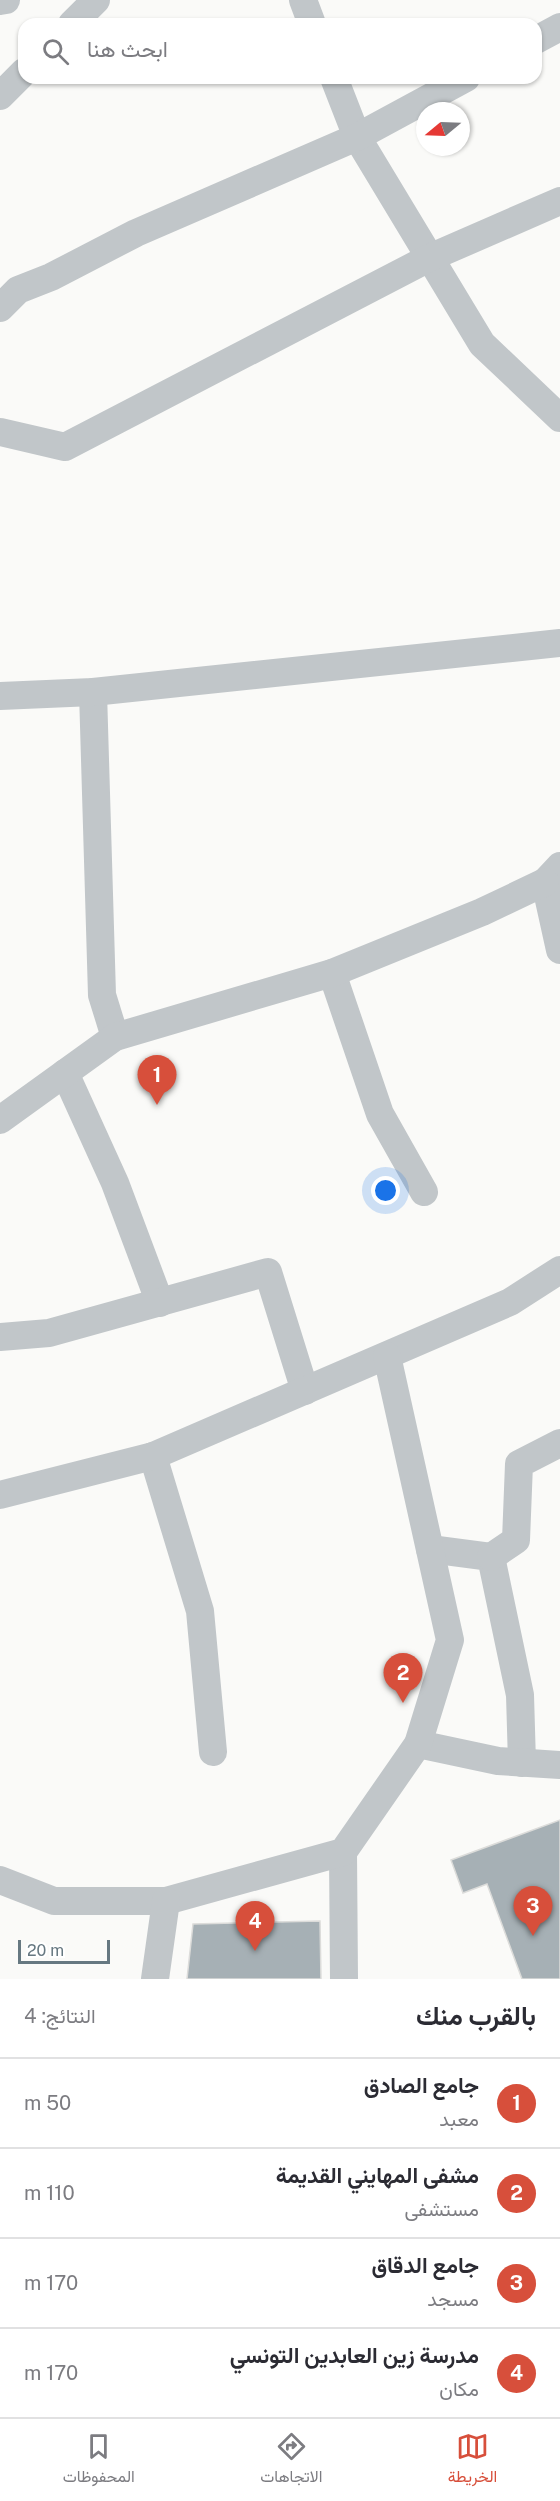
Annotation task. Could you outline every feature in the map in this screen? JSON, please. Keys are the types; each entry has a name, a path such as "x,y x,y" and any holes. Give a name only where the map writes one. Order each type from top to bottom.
{"street":[{"path":"0,1 6,0"},
{"path":"78,18 96,0"},
{"path":"303,0 310,18"},
{"path":"542,37 560,27"},
{"path":"0,96 18,78"},
{"path":"336,84 357,137 482,344 560,418"},
{"path":"0,308 18,290 51,277 136,233 357,137 455,84"},
{"path":"0,432 65,447 429,258 560,201"},
{"path":"0,696 93,692 560,643"},
{"path":"93,692 102,995 116,1037"},
{"path":"0,1120 116,1037 332,973 482,912 552,874 560,950"},
{"path":"332,973 380,1114 424,1192"},
{"path":"65,1073 115,1183 160,1303"},
{"path":"0,1495 153,1455 510,1302 560,1270"},
{"path":"0,1337 49,1333 268,1272 305,1391"},
{"path":"344,1979 343,1852 418,1744 450,1640 387,1356"},
{"path":"430,1549 490,1557 516,1540 519,1464 560,1443"},
{"path":"153,1455 200,1611 213,1752"},
{"path":"490,1557 520,1695 522,1763"},
{"path":"418,1744 498,1761 560,1765"},
{"path":"0,1880 54,1901 166,1901 343,1852"},
{"path":"155,1979 166,1901"}],"building":[{"path":"560,1820 560,1979 522,1979 487,1884 463,1893 451,1860"},
{"path":"320,1921 321,1979 187,1979 193,1924"}],"place":[{"name":"جامع الصادق","path":"157,1105"},
{"name":"مشفى المهايني القديمة","path":"403,1703"},
{"name":"جامع الدقاق","path":"533,1936"},
{"name":"مدرسة زين العابدين التونسي","path":"255,1951"}]}
